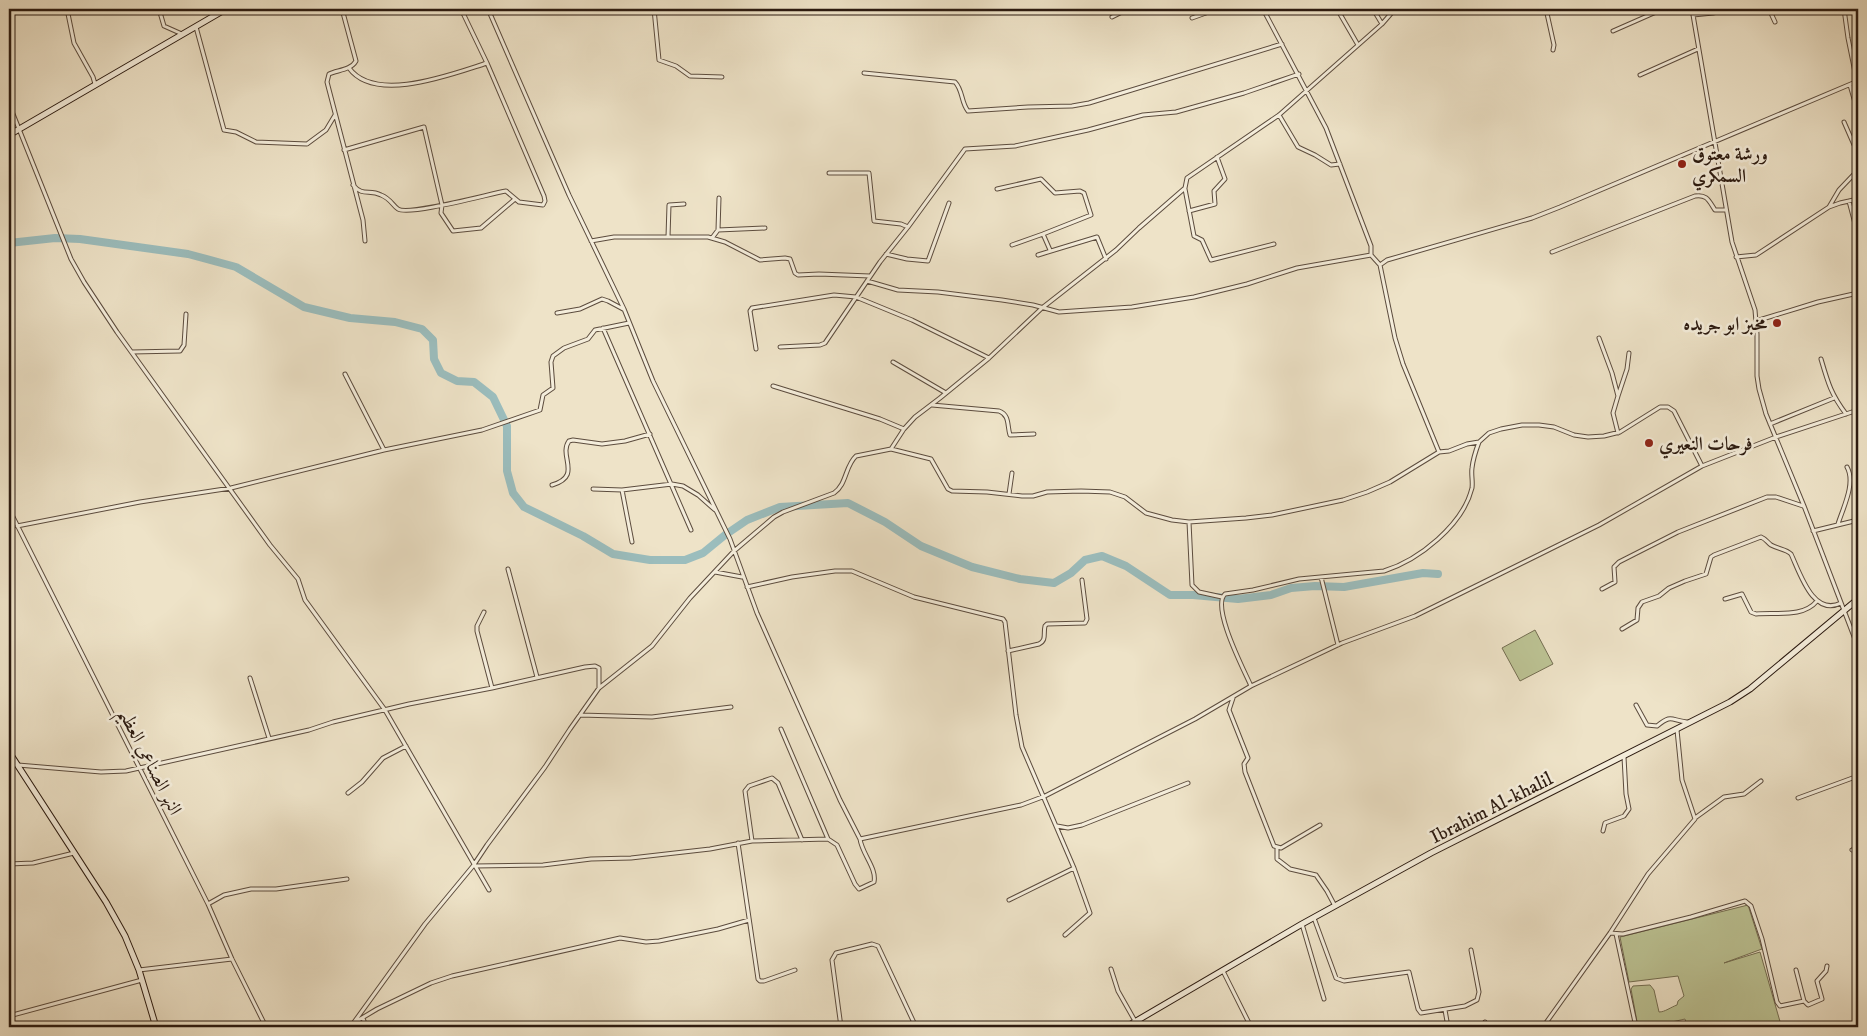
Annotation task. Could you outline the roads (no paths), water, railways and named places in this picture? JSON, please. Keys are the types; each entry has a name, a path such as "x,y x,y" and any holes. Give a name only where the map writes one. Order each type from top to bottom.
{"street":[{"path":"67,9 74,43 95,84"},
{"path":"158,9 164,26 182,34"},
{"path":"9,135 226,9"},
{"path":"342,9 356,58 354,64 349,68 335,71 327,77 328,90 363,220 365,241"},
{"path":"353,184 363,192 378,193 391,200 399,210 417,210 504,191 522,202 540,206 545,202 487,63 461,9"},
{"path":"488,9 539,129 624,309 653,381 718,512 757,613 812,739 860,839 862,849 875,877 874,882 859,889 855,884 837,845 828,839 781,730"},
{"path":"654,9 660,60 676,66 690,76 722,78"},
{"path":"1112,17 1128,9"},
{"path":"1192,18 1217,9"},
{"path":"1264,9 1326,128 1371,246 1371,255 1380,265 1395,338 1403,364 1439,452"},
{"path":"1373,9 1382,24"},
{"path":"1274,244 1212,260 1202,240 1195,237 1185,188 1187,178 1279,115 1382,24 1395,9"},
{"path":"1546,9 1554,45 1553,50"},
{"path":"1613,31 1663,9"},
{"path":"1692,9 1726,210 1736,257 1755,310 1759,389 1770,424 1804,506 1858,647"},
{"path":"1693,15 1729,9"},
{"path":"1769,9 1775,22"},
{"path":"1380,265 1387,260 1532,218 1858,81 1844,9"},
{"path":"1340,14 1358,45"},
{"path":"196,26 224,130 236,132 256,142 308,144 326,130 335,115"},
{"path":"864,73 955,82 959,85 965,108 968,111 1072,106 1104,99 1282,44"},
{"path":"1640,75 1698,49"},
{"path":"349,68 364,81 389,86 422,81 487,63"},
{"path":"780,347 823,344 870,276 964,149 1015,146 1088,130 1143,115 1176,112 1244,93 1299,74"},
{"path":"1850,84 1856,99 1857,109"},
{"path":"9,104 76,268 132,352 270,544 292,570 298,579 305,600 385,710 473,866 489,890"},
{"path":"1279,115 1298,147 1315,155 1331,166 1340,164"},
{"path":"1844,122 1858,154"},
{"path":"344,150 424,127 442,205 441,213 453,231 481,228 515,199"},
{"path":"1189,211 1215,204 1214,191 1225,179 1218,157"},
{"path":"1829,207 1839,190 1858,170"},
{"path":"829,173 869,173 874,221 900,224 908,227"},
{"path":"997,188 1040,178 1057,193 1083,192 1089,206 1090,215 1012,246"},
{"path":"891,449 904,429 915,417 989,358 1042,308 1106,259 1185,188"},
{"path":"1552,252 1695,196 1706,197 1715,210 1726,210"},
{"path":"712,238 718,230 719,198"},
{"path":"1736,257 1756,255 1829,207 1858,199"},
{"path":"1849,201 1858,235"},
{"path":"886,254 928,261 949,203"},
{"path":"668,237 669,205 684,204"},
{"path":"718,230 765,228"},
{"path":"1044,234 1050,250"},
{"path":"592,241 614,237 712,238 726,242 760,260 790,259 795,273 798,275 870,276"},
{"path":"1038,255 1097,237 1106,259"},
{"path":"867,281 898,290 938,292 994,299 1033,305 1059,312 1153,304 1212,293 1297,268 1371,255"},
{"path":"1756,321 1818,302 1858,293"},
{"path":"756,349 750,311 752,308 834,295 856,297 912,320 989,358"},
{"path":"557,313 580,309 602,299 624,309"},
{"path":"132,352 180,351 184,345 186,314"},
{"path":"17,526 140,502 231,488 384,450 482,430 538,412 541,408 543,395 554,388 551,362 553,356 564,348 588,340 595,330 629,323"},
{"path":"603,328 691,530"},
{"path":"1599,338 1618,396"},
{"path":"1618,433 1613,413 1627,369 1629,353"},
{"path":"1821,359 1829,388 1846,414"},
{"path":"893,362 946,393"},
{"path":"344,374 384,450"},
{"path":"773,386 880,419 904,429"},
{"path":"1770,424 1834,398"},
{"path":"932,405 999,411 1006,416 1010,435 1034,434"},
{"path":"352,1025 425,924 473,866 545,767 599,688 652,646 690,598 734,551 774,517 839,490 843,485 852,459 856,456 891,449 931,459 948,489 952,491 1033,496 1046,492 1110,492 1125,497 1146,513 1172,520 1189,522 1272,515 1343,500 1390,482 1439,452 1479,442 1489,433 1522,425 1554,427 1574,435 1588,437 1618,433 1660,407 1668,407 1674,411 1702,466"},
{"path":"860,839 1021,805 1044,796 1195,718 1251,686 1338,645 1415,616 1599,526 1702,466 1776,437 1858,410"},
{"path":"552,485 562,481 567,475 569,463 566,446 569,441 602,444 625,441 650,434"},
{"path":"1189,522 1192,585 1199,592 1222,597 1225,594 1253,590 1299,579 1373,573 1394,568 1426,550 1441,537 1457,517 1470,491 1472,468 1479,442"},
{"path":"1838,524 1850,486 1851,477 1847,467"},
{"path":"1009,494 1012,473"},
{"path":"594,489 622,490 672,484 691,489 718,512"},
{"path":"622,490 632,542"},
{"path":"1602,589 1615,582 1614,567 1618,562 1704,520 1771,496 1804,506"},
{"name":"النهر الصناعي العظيم","path":"9,509 208,904 232,959 266,1027"},
{"path":"1813,531 1858,520"},
{"path":"1622,629 1637,620 1638,608 1642,602 1660,596 1669,588 1685,581 1706,574 1711,557 1761,536 1770,544 1791,554 1816,601 1833,606 1841,603"},
{"path":"508,568 538,677"},
{"path":"747,587 792,577 835,571 852,571 914,597 1002,619 1005,622 1016,715 1022,747 1074,868 1090,913 1065,935"},
{"path":"715,572 743,577"},
{"path":"1321,577 1338,645"},
{"path":"1008,651 1043,642 1045,626 1047,624 1085,623 1082,580"},
{"path":"1725,599 1742,594 1751,612 1756,614 1793,613 1812,606 1816,601"},
{"path":"1222,597 1223,619 1251,686"},
{"name":"Ibrahim Al-khalil","path":"1126,1027 1302,924 1490,822 1624,757 1730,702 1750,689 1858,599"},
{"path":"484,612 477,631 492,688"},
{"path":"18,765 108,772 140,769 309,730 333,722 385,710 594,666 600,670 599,688"},
{"path":"250,678 269,738"},
{"path":"1234,696 1229,710 1248,758 1244,764 1245,772 1274,846 1277,848 1277,858 1290,869 1316,875 1334,906"},
{"path":"1636,705 1646,725 1657,726 1664,720 1671,718 1690,723"},
{"path":"580,715 652,717 731,707"},
{"path":"1677,730 1682,780 1694,819"},
{"path":"348,793 362,782 383,758 406,746"},
{"path":"9,752 106,902 139,970 156,1027"},
{"path":"1603,831 1605,823 1624,816 1630,809 1626,794 1624,757"},
{"path":"1798,798 1858,776"},
{"path":"752,841 745,791 749,786 772,778 778,783 802,840"},
{"path":"1543,1027 1610,933 1648,874 1694,819 1720,800 1744,794 1761,781"},
{"path":"1056,826 1068,828 1082,825 1188,783"},
{"path":"1277,848 1282,848 1320,825"},
{"path":"473,866 543,865 710,849 752,841 828,839"},
{"path":"738,843 758,979 764,981 795,970"},
{"path":"1852,850 1858,848"},
{"path":"9,864 33,863 75,853"},
{"path":"1009,900 1074,868"},
{"path":"208,904 224,895 251,889 276,889 347,879"},
{"path":"1610,933 1616,934 1657,926 1747,902 1751,906 1762,939 1777,1002 1783,1006 1804,1001"},
{"path":"1314,918 1331,967 1338,979 1344,981 1409,972 1419,1012 1465,1006 1477,1000 1479,992 1470,950"},
{"path":"347,1027 414,990 452,976 550,956 620,938 646,942 659,941 718,929 749,920"},
{"path":"1302,924 1324,999"},
{"path":"1616,934 1636,1027"},
{"path":"841,1027 833,956 836,953 872,944 878,946 916,1027"},
{"path":"139,970 232,959"},
{"path":"1796,970 1804,1001 1808,1005 1822,999 1817,981 1826,971 1827,966"},
{"path":"1111,969 1118,991 1135,1022"},
{"path":"1223,971 1251,1027"},
{"path":"9,1016 143,980"},
{"path":"1445,1010 1448,1027"},
{"path":"363,1018 366,1027"},
{"path":"1485,1022 1486,1027"}],"waterway":[{"path":"9,243 55,238 80,239 188,254 236,267 304,307 350,318 395,322 422,329 433,340 434,359 441,373 457,381 474,382 493,397 507,426 507,471 513,493 524,507 583,536 613,554 650,560 685,560 703,553 747,520 780,507 848,503 885,522 921,546 972,567 1020,579 1054,583 1071,573 1085,560 1102,556 1126,566 1170,595 1238,599 1271,595 1291,588 1315,586 1344,587 1423,573 1438,574"}],"place":[{"name":"ورشة معتوق السمكري","path":"1682,164"},
{"name":"مخبز ابو جريده","path":"1777,323"},
{"name":"فرحات النعيري","path":"1649,443"}]}
